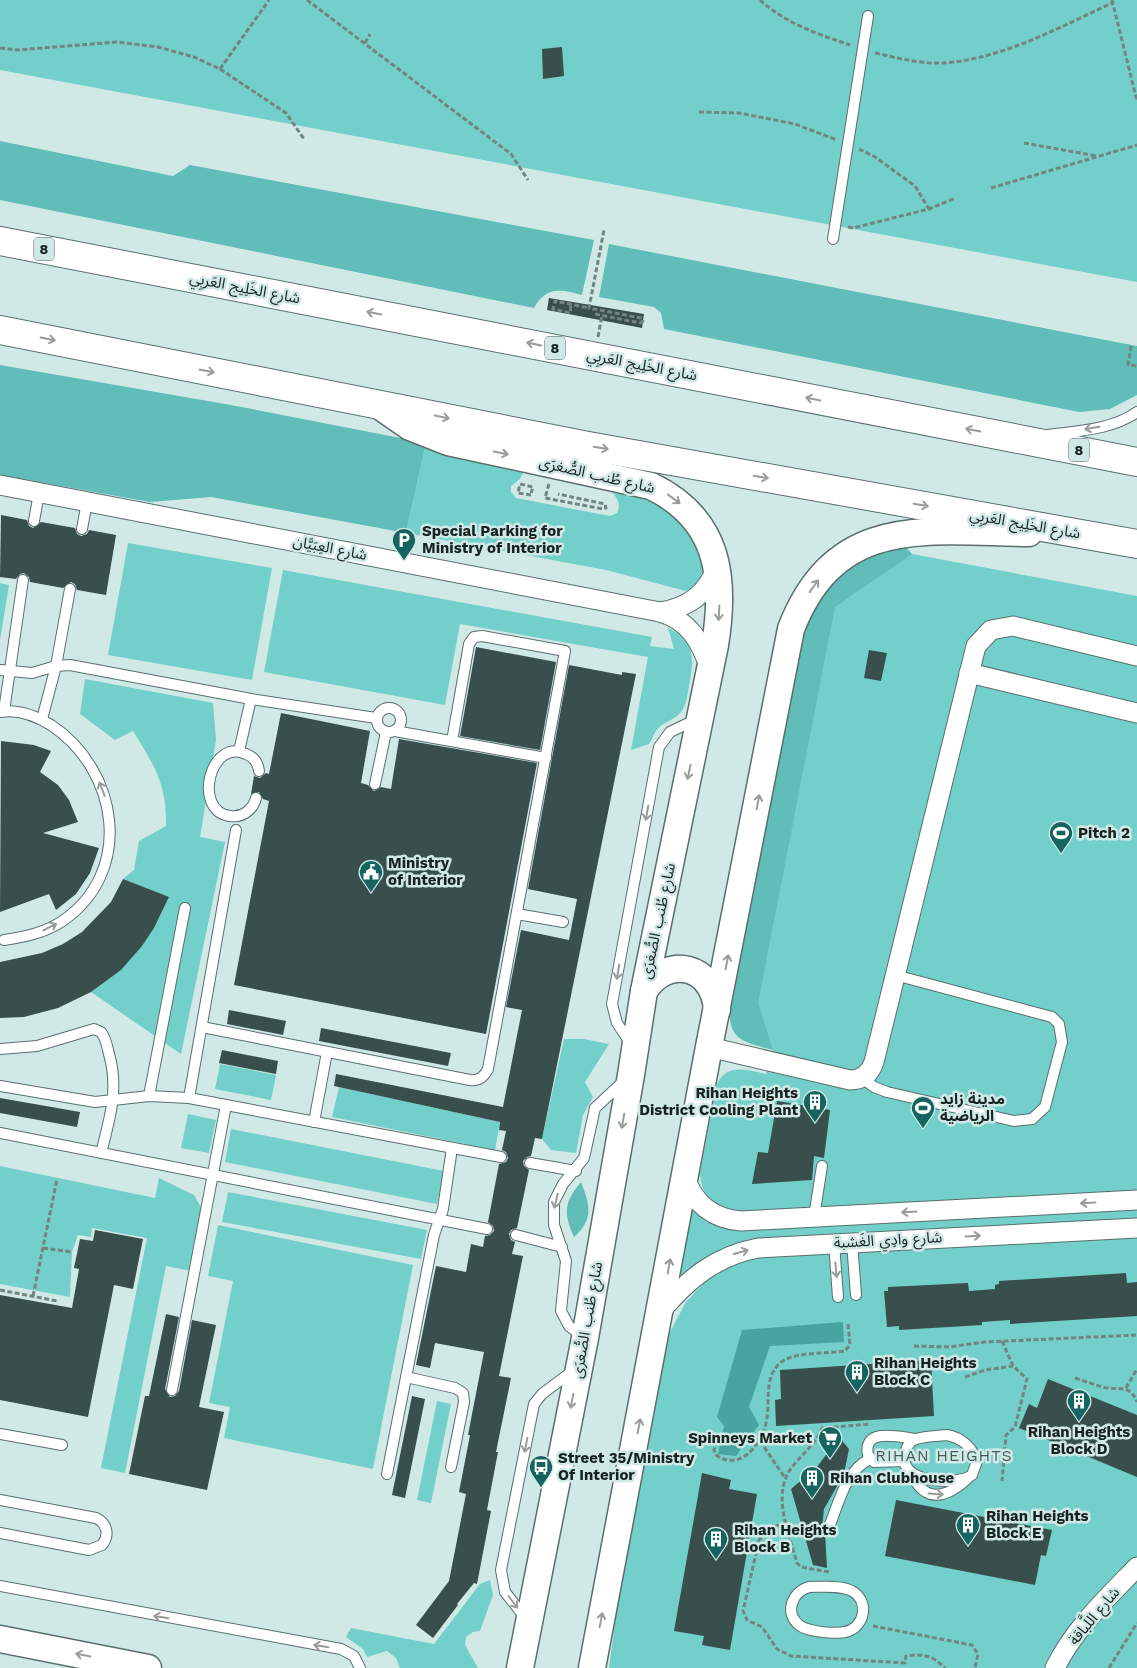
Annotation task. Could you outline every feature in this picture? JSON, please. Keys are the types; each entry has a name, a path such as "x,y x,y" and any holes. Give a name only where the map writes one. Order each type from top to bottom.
{"highway":[{"path":"0,222 44,236 89,258"},
{"name":"شارع الخَلِيج العَربِي","path":"0,241 1137,462"},
{"name":"شارع الخَلِيج العَربِي","path":"0,330 588,446 1137,544"}],"street":[{"name":"شارع طُنب الصُّغرَى","path":"376,404 410,427 448,442 651,486 675,499 694,516 709,539 717,564 719,612 710,668 644,991 585,1338 520,1668"},
{"name":"شارع العِبَيَّان","path":"0,485 660,612 671,615 689,628 702,646 710,668"},
{"path":"592,1668 661,1311 709,1047 792,629 801,605 814,584 832,565 852,550 876,539 900,533 1075,533"},
{"name":"شارع العِبَيَّان","path":"660,612 686,605 697,598 706,588 717,564"},
{"path":"709,1047 850,1080 862,1078 872,1069 969,673 976,646 980,639 991,630 1006,626 1137,656"},
{"path":"969,673 1137,713"},
{"path":"644,991 657,975 667,970 688,970 707,980 716,999 717,1010"},
{"name":"شارع وادِي الغَشبة","path":"685,1177 693,1196 708,1211 724,1218 741,1221 1137,1200"},
{"name":"شارع وادِي الغَشبة","path":"661,1311 692,1278 724,1258 758,1248 843,1242 1137,1228"},
{"name":"شارع اللَّباقة","path":"1055,1668 1075,1636 1097,1608 1137,1567"},
{"path":"0,1639 148,1668"}],"lane":[{"path":"833,239 868,16"},
{"path":"1021,439 1101,427 1122,420 1137,412"},
{"path":"34,521 39,493"},
{"path":"82,529 86,502"},
{"path":"4,940 43,931 72,914 90,894 108,858 109,817 97,777 74,744 42,719 30,715 2,711 4,670 23,580"},
{"path":"42,719 56,666 70,589"},
{"path":"202,1027 470,1080 481,1078 488,1069 565,651 482,636 471,640 452,741"},
{"path":"4,670 32,673 56,666 70,665 251,699 376,718"},
{"path":"239,752 251,699"},
{"path":"375,784 391,731 399,727 401,716 393,708 382,709 376,718"},
{"path":"585,1338 568,1326 561,1311 566,1261 554,1225 554,1202 563,1184 576,1171 584,1158 595,1108 633,1062 617,1023 612,1004 659,747 670,732 700,717"},
{"path":"376,718 380,730 546,758"},
{"path":"256,798 249,811 234,816 219,812 210,800 209,792 217,761 223,755 239,752 253,758 259,771"},
{"path":"189,1098 236,830"},
{"path":"149,1096 184,908"},
{"path":"517,914 563,922"},
{"path":"862,1078 874,1087 887,1092 1014,1121 1032,1119 1045,1107 1062,1042 1059,1024 1052,1016 895,975"},
{"path":"0,1049 37,1046 90,1030 97,1030 103,1034 112,1066 114,1101 101,1153"},
{"path":"314,1122 327,1052"},
{"path":"0,1086 81,1101 114,1101 149,1096 189,1098 501,1157"},
{"path":"172,1390 226,1105"},
{"path":"0,1133 487,1229"},
{"path":"387,1474 434,1235 444,1202 452,1148"},
{"path":"530,1163 576,1171"},
{"path":"814,1217 822,1166"},
{"path":"516,1236 562,1247"},
{"path":"843,1242 856,1295"},
{"path":"838,1297 843,1242"},
{"path":"528,1622 505,1592 501,1570 534,1404 542,1394 579,1366"},
{"path":"406,1377 456,1388 462,1393 464,1402 452,1467"},
{"path":"0,1434 62,1445"},
{"path":"904,1461 879,1463 870,1459 866,1450 873,1438 878,1436 916,1439 947,1435 963,1441 972,1450 977,1460 975,1471 954,1491 934,1495 921,1490 916,1485 904,1461 908,1446 916,1439"},
{"path":"830,1527 850,1476 858,1465 870,1459"},
{"path":"911,1474 918,1478 967,1479"},
{"path":"0,1500 96,1518 104,1525 107,1533 102,1545 88,1550 0,1534"},
{"path":"0,1586 340,1649 354,1656 360,1668"},
{"path":"809,1586 847,1589 857,1595 861,1601 863,1616 860,1622 855,1628 842,1633 805,1628 799,1625 792,1615 792,1603 798,1592 809,1586"}],"path":[{"path":"220,69 269,0"},
{"path":"307,0 511,154 528,180"},
{"path":"760,0 771,10 800,28 863,50 911,61 944,63 982,56 1030,40 1112,1 1137,101"},
{"path":"365,43 370,34"},
{"path":"0,48 16,50 116,42 158,48 194,57 220,69 286,113 304,138"},
{"path":"699,112 739,113 795,124 848,144 875,157 915,186 929,209"},
{"path":"1024,143 1098,157"},
{"path":"991,188 1137,145"},
{"path":"834,224 853,228 929,209 955,198"},
{"path":"589,308 604,230"},
{"path":"571,306 570,313 553,310 554,301 641,318 643,321 640,323 595,314"},
{"path":"1131,346 1128,365 1137,366"},
{"path":"550,476 545,498 603,510 606,508 605,504 558,494"},
{"path":"520,484 533,487 531,494 518,493 520,484"},
{"path":"33,1296 57,1179"},
{"path":"43,1248 72,1252"},
{"path":"0,1290 57,1301"},
{"path":"718,1433 715,1453 727,1461 740,1460 746,1457 760,1441 767,1422 768,1394 775,1369 785,1360 792,1357 845,1351 850,1345 848,1324"},
{"path":"914,1346 961,1346 1002,1341 1137,1335"},
{"path":"1002,1341 1013,1366 1027,1379 1015,1427 1006,1435 1002,1481"},
{"path":"965,1377 985,1370 1013,1366"},
{"path":"1126,1388 1137,1369"},
{"path":"1075,1378 1104,1387 1126,1388 1133,1393 1137,1402"},
{"path":"838,1574 803,1568 797,1563 782,1501 785,1478 793,1465 813,1445 822,1428 874,1424"},
{"path":"760,1441 785,1478"},
{"path":"860,1622 972,1645 978,1654 975,1668"},
{"path":"1109,1668 1137,1623"}],"shaded area":[{"path":"0,0 1137,0 1137,282 0,70"},
{"path":"0,141 173,176 190,165 594,240 582,295 567,291 555,291 544,296 534,308 0,200"},
{"path":"609,244 1137,346 1137,395 1110,409 1079,412 664,329 661,313 654,307 599,297"},
{"path":"0,365 231,405 426,443 406,533 211,497 150,502 0,475"},
{"path":"426,443 495,457 523,473 520,479 511,486 511,492 516,498 610,516 617,513 619,507 618,500 613,493 629,495 654,503 679,522 693,541 701,560 702,572 698,585 686,591 606,570 406,533"},
{"name":"مدينة زايد الرياضية","path":"901,542 912,554 1137,596 1137,1668 609,1668 617,1608 669,1334 686,1302 707,1280 697,1263 679,1281 692,1210 708,1223 719,1206 705,1193 700,1174 717,1084 721,1077 732,1071 745,1070 766,1074 773,1050 742,1040 737,1036 733,1030 730,1012 806,622"},
{"path":"901,542 912,554 835,607 758,1003 773,1050 742,1040 733,1030 730,1012 806,622 835,572"},
{"path":"128,543 272,568 252,680 108,655"},
{"path":"283,570 652,637 650,646 674,649 668,628 684,638 691,652 692,668 686,703 678,715 659,728 649,744 631,750 648,657 460,624 445,705 264,672"},
{"path":"0,583 9,585 0,640"},
{"path":"85,679 213,703 216,740 200,837 225,842 181,1054 91,992 116,972 137,951 154,927 168,898 123,879 134,870 139,841 166,826 162,786 153,765 133,731 115,740 80,714"},
{"path":"564,1039 584,1039 609,1044 585,1082 593,1097 583,1115 576,1153 551,1150 542,1139"},
{"path":"220,1064 276,1075 271,1100 215,1089"},
{"path":"339,1087 500,1122 495,1150 332,1117"},
{"path":"188,1114 216,1120 209,1153 181,1148"},
{"path":"231,1129 444,1171 437,1204 225,1162"},
{"path":"0,1166 155,1198 159,1178 194,1195 203,1211 191,1271 166,1266 125,1473 101,1468 147,1238 92,1228 91,1237 78,1235 72,1252 70,1297 0,1284"},
{"path":"581,1182 587,1198 588,1211 585,1224 574,1237 568,1221 567,1208 571,1196"},
{"path":"228,1192 427,1230 421,1259 222,1222"},
{"path":"218,1225 413,1265 373,1469 224,1438 230,1407 209,1403 233,1281 208,1276"},
{"path":"843,1322 844,1342 770,1346 749,1407 759,1425 736,1456 718,1454 724,1426 717,1417 742,1330"},
{"path":"437,1401 451,1404 431,1503 417,1500"},
{"path":"490,1580 493,1595 480,1631 473,1632 466,1637 465,1645 478,1668 400,1668 396,1658 387,1651 367,1657 363,1649 346,1637 351,1628 434,1644 480,1584"}],"building":[{"path":"562,47 564,76 543,79 542,49"},
{"path":"549,298 644,314 642,328 547,310"},
{"path":"1,515 27,520 29,526 33,528 41,522 75,528 77,534 81,536 87,534 89,530 116,535 106,595 77,590 75,584 71,582 63,588 30,582 29,577 24,573 20,574 16,579 0,577"},
{"path":"476,647 556,662 540,750 460,736"},
{"path":"869,650 887,653 881,681 864,678"},
{"path":"569,665 622,675 622,672 636,674 542,1139 535,1138 531,1156 523,1161 524,1166 529,1170 517,1228 511,1230 509,1234 511,1240 515,1242 512,1254 523,1256 499,1376 511,1378 496,1452 498,1452 487,1510 491,1511 477,1584 474,1583 433,1638 416,1625 449,1581 466,1494 459,1492 484,1352 435,1343 430,1368 416,1365 436,1266 466,1272 471,1244 483,1247 485,1236 490,1235 494,1231 493,1226 488,1222 499,1164 506,1162 508,1158 506,1152 502,1150 506,1131 499,1130 500,1122 334,1086 336,1074 503,1107 522,1010 506,1007 521,930 569,940 577,899 528,889"},
{"name":"Ministry of Interior","path":"281,713 370,731 361,783 368,785 374,791 381,787 391,789 399,739 537,763 486,1034 234,985 269,801 263,799 259,792 251,794 254,776 260,778 266,773 269,774"},
{"path":"1,741 34,745 51,751 40,772 58,785 69,800 78,822 43,833 99,848 90,873 76,894 56,910 49,894 0,912"},
{"path":"123,879 169,897 154,928 142,946 121,970 91,992 58,1008 24,1017 0,1018 0,962 42,953 63,944 82,932 111,902"},
{"path":"229,1010 286,1021 283,1035 227,1024"},
{"path":"321,1028 451,1053 448,1066 319,1041"},
{"path":"222,1050 278,1061 276,1074 219,1063"},
{"path":"0,1098 80,1112 77,1127 0,1113"},
{"path":"777,1101 830,1110 824,1158 814,1156 812,1180 752,1184 758,1152 768,1153"},
{"path":"95,1230 143,1239 133,1289 114,1285 88,1417 0,1400 0,1295 72,1308 79,1269 74,1268 80,1239 93,1241"},
{"path":"1126,1273 1127,1283 1137,1282 1137,1316 1010,1324 1010,1320 982,1322 982,1325 899,1330 899,1326 887,1327 884,1291 888,1291 888,1287 968,1283 969,1291 995,1289 995,1285 999,1284 999,1281"},
{"path":"166,1314 179,1317 165,1389 170,1397 175,1396 179,1391 192,1320 216,1325 199,1407 224,1412 207,1490 129,1474 145,1396 149,1396"},
{"name":"Rihan Heights Block C","path":"931,1360 934,1416 776,1426 775,1400 781,1399 780,1370"},
{"name":"Rihan Heights Block D","path":"1048,1379 1137,1415 1137,1477 1019,1428 1029,1404 1037,1408"},
{"path":"412,1396 425,1399 405,1498 392,1495"},
{"name":"Rihan Clubhouse","path":"839,1437 849,1449 844,1474 824,1509 822,1528 825,1533 827,1568 813,1565 791,1489 817,1467"},
{"name":"Rihan Heights Block B","path":"702,1473 731,1480 729,1489 757,1494 730,1650 702,1645 704,1636 674,1631"},
{"name":"Rihan Heights Block E","path":"896,1500 1052,1530 1046,1556 1041,1555 1035,1585 885,1556"}],"place":[{"name":"Special Parking for Ministry of Interior","path":"404,561"},
{"name":"Pitch 2","path":"1061,854"},
{"name":"Ministry of Interior","path":"371,893"},
{"name":"Rihan Heights District Cooling Plant","path":"815,1123"},
{"name":"مدينة زايد الرياضية","path":"923,1129"},
{"name":"Rihan Heights Block C","path":"857,1393"},
{"name":"Rihan Heights Block D","path":"1079,1422"},
{"name":"Spinneys Market","path":"830,1459"},
{"name":"Street 35/Ministry Of Interior","path":"541,1488"},
{"name":"Rihan Clubhouse","path":"812,1499"},
{"name":"Rihan Heights Block E","path":"968,1546"},
{"name":"Rihan Heights Block B","path":"716,1560"}],"district":[{"name":"RIHAN HEIGHTS","path":"944,1455"}]}
